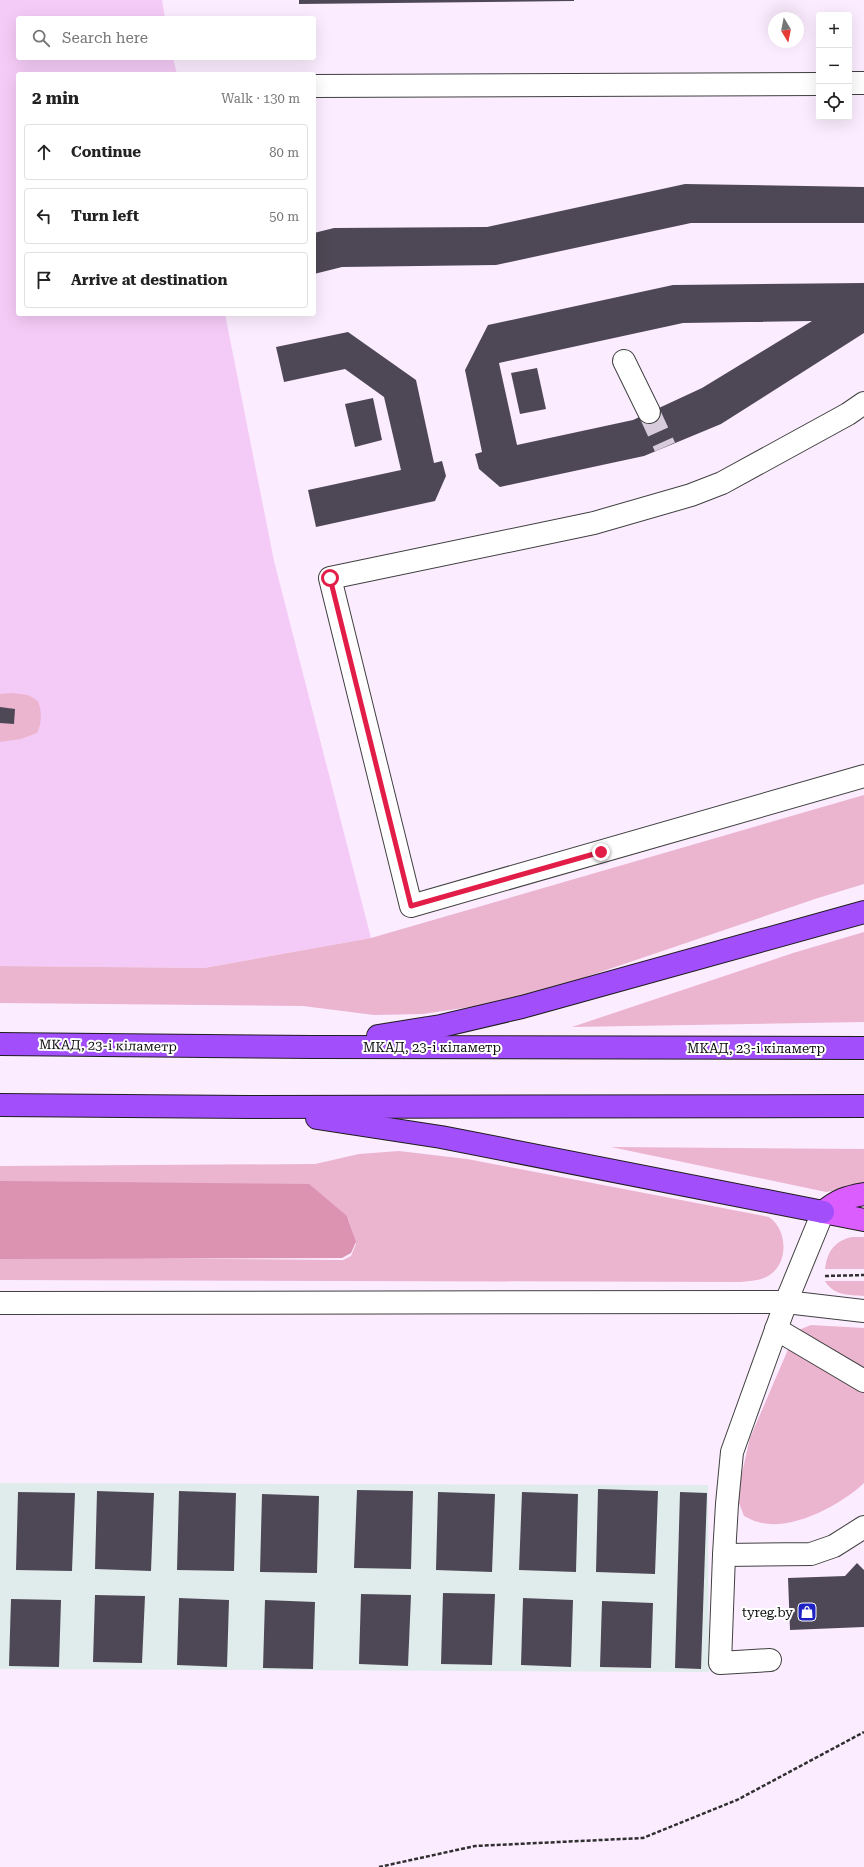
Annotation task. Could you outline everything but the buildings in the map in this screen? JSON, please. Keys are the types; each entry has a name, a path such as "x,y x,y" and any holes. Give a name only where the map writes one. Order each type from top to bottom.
{"highway":[{"path":"313,1047 441,1026 522,1007 864,912"},
{"name":"МКАД, 23-і кіламетр","path":"0,1044 313,1047 864,1048"},
{"path":"0,1105 249,1107 864,1106"},
{"path":"249,1107 441,1137 823,1212"}],"main road":[{"path":"823,1212 837,1201 850,1196 864,1194"},
{"path":"823,1212 864,1220"}],"lane":[{"path":"852,83 864,83"},
{"path":"316,86 816,84"},
{"path":"624,361 648,412"},
{"path":"864,403 848,414 722,483 691,495 594,522 330,578 411,906 864,776"},
{"path":"770,1660 720,1662 724,1555 732,1452 786,1302 823,1212"},
{"path":"0,1303 786,1302 864,1311"},
{"path":"776,1329 864,1381"},
{"path":"724,1555 811,1554 834,1546 864,1527"}],"path":[{"path":"799,1271 822,1276 864,1275"},
{"path":"379,1867 475,1846 643,1838 737,1800 864,1732"}],"shaded area":[{"path":"0,0 162,0 165,16 16,16 16,60 174,60 176,72 16,72 16,316 225,316 274,561 371,938 204,968 0,966"},
{"path":"12,693 28,695 38,701 41,721 37,733 21,739 0,742 0,694"},
{"path":"864,795 864,884 818,898 580,979 490,1004 423,1014 374,1015 303,1006 0,1003 0,966 204,968 371,938"},
{"path":"864,932 864,1022 572,1027 793,953"},
{"path":"611,1147 864,1149 864,1185 826,1192"},
{"path":"399,1151 467,1159 769,1217 780,1230 783,1238 783,1255 780,1264 775,1271 765,1278 740,1282 0,1280 0,1257 343,1260 351,1256 356,1244 348,1218 309,1186 0,1183 0,1166 315,1164 359,1154"},
{"path":"0,1181 309,1184 347,1216 356,1242 351,1253 342,1258 0,1259"},
{"path":"852,1237 864,1237 864,1269 825,1269 832,1248 840,1241"},
{"path":"825,1281 864,1281 864,1296 842,1294 833,1290"},
{"path":"811,1325 864,1328 864,1483 829,1508 800,1520 771,1524 756,1522 744,1516 739,1503 739,1486 750,1438 796,1331"},
{"path":"0,1483 708,1485 709,1672 0,1669"}],"tunnel":[{"path":"649,412 665,447"}],"place":[{"name":"tyreg.by","path":"807,1612"}],"route":[{"path":"330,578 411,906 601,852"}]}
